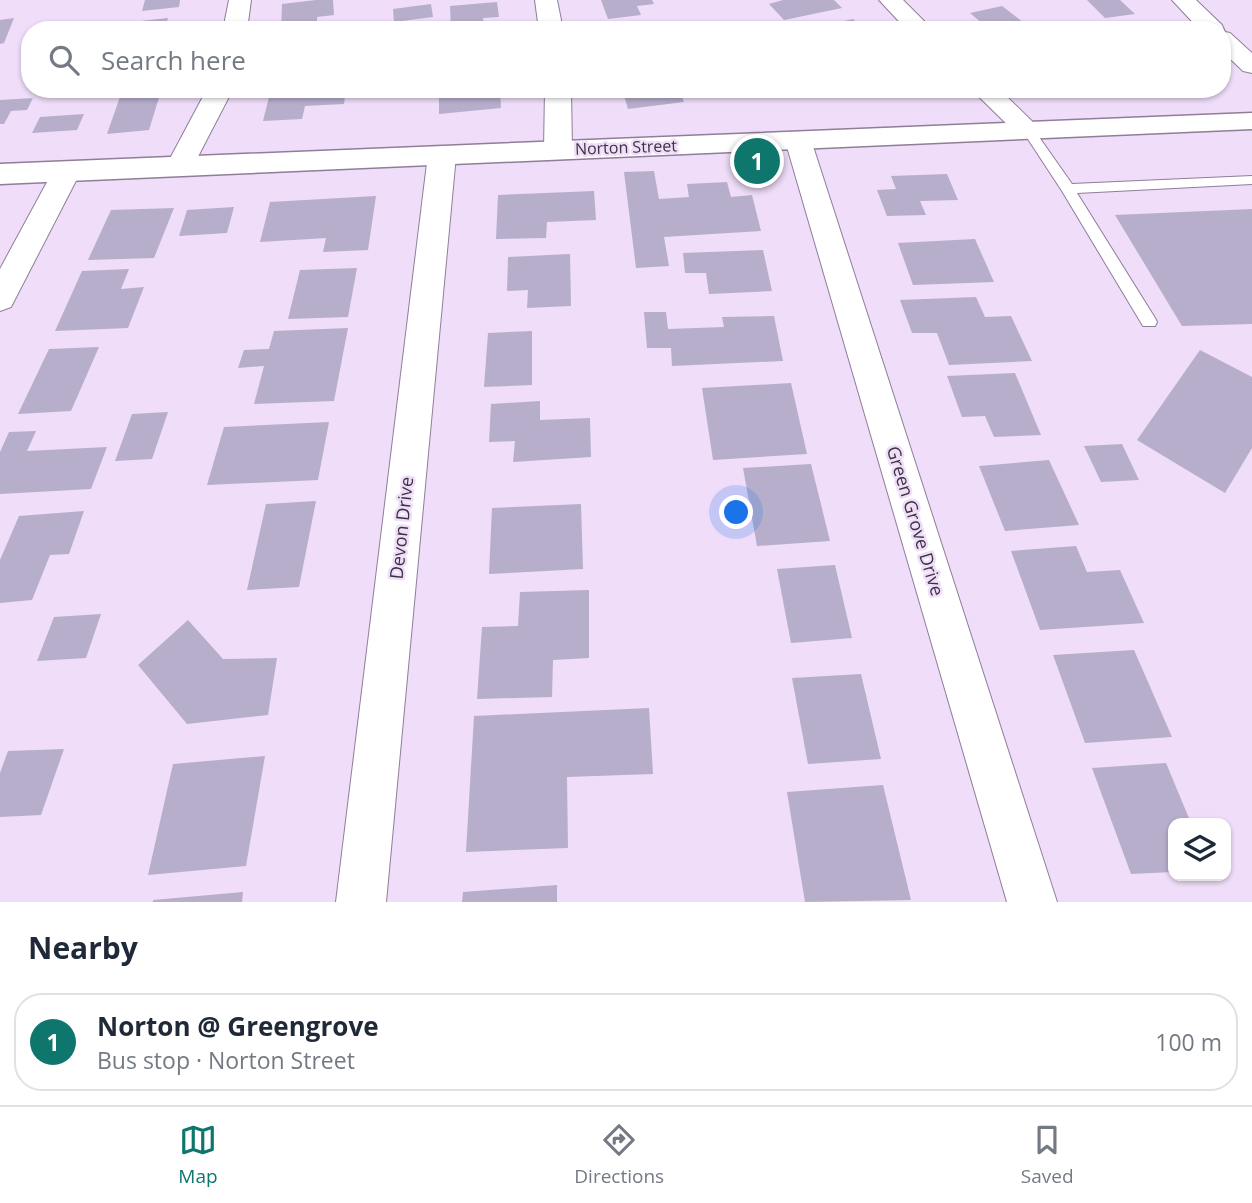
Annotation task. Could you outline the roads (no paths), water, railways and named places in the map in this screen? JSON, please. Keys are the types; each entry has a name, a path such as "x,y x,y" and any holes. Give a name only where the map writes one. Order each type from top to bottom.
{"street":[{"path":"236,21 240,0"},
{"path":"546,0 550,21"},
{"path":"890,0 912,21"},
{"path":"1183,0 1205,21"},
{"path":"1231,46 1252,66"},
{"path":"180,166 215,98"},
{"path":"558,98 558,150"},
{"path":"994,98 1028,130"},
{"name":"Norton Street","path":"0,174 1252,121"},
{"name":"Green Grove Drive","path":"797,140 1032,902"},
{"name":"Devon Drive","path":"361,902 442,155"},
{"path":"0,299 67,171"}],"lane":[{"path":"1028,130 1068,189 1149,322"},
{"path":"1068,189 1252,180"}],"place":[{"name":"Norton @ Greengrove","path":"757,161"}]}
